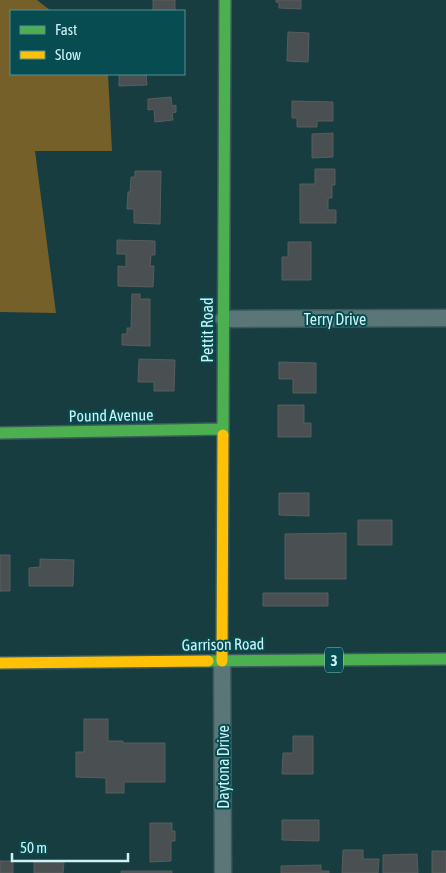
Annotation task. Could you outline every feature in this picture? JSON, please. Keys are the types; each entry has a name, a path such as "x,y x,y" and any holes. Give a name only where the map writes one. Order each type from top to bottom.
{"street":[{"name":"Pettit Road","path":"222,661 225,0"},
{"name":"Terry Drive","path":"224,319 446,318"},
{"name":"Pound Avenue","path":"0,433 223,429"},
{"name":"Garrison Road","path":"0,663 446,659"},
{"name":"Daytona Drive","path":"222,661 223,873"}],"shaded area":[{"path":"0,0 37,0 50,10 10,10 10,75 108,75 112,151 35,151 56,313 0,312"}],"building":[{"path":"153,0 175,0 175,10 153,10"},
{"path":"276,0 301,0 301,9 279,8 279,3"},
{"path":"288,32 309,33 308,62 287,61"},
{"path":"119,75 146,75 147,85 119,86"},
{"path":"171,97 172,106 176,105 176,112 172,113 173,120 155,122 154,109 148,110 148,99"},
{"path":"292,101 333,102 333,121 317,121 317,127 297,127 297,118 292,118"},
{"path":"333,133 333,157 312,158 312,134"},
{"path":"315,169 335,169 335,185 332,185 332,198 328,198 328,210 336,210 336,223 300,223 300,184 315,184"},
{"path":"135,171 161,171 160,224 134,223 134,209 127,209 131,177 135,177"},
{"path":"117,240 155,241 155,255 151,255 150,266 154,266 153,287 118,286 118,266 126,267 126,254 117,254"},
{"path":"288,242 311,242 311,280 282,280 282,257 288,257"},
{"path":"132,294 140,294 140,299 150,299 150,346 122,345 122,334 127,334 127,328 131,328"},
{"path":"139,359 175,360 174,391 154,391 154,382 138,382"},
{"path":"279,362 316,363 316,393 293,393 293,379 279,379"},
{"path":"278,405 304,405 304,423 311,423 311,437 278,437"},
{"path":"279,493 309,493 309,516 279,515"},
{"path":"358,520 392,520 392,545 358,545"},
{"path":"346,533 346,579 285,579 285,534"},
{"path":"0,555 10,555 10,591 0,591"},
{"path":"40,559 74,560 73,586 29,586 29,568 40,567"},
{"path":"263,593 328,593 328,606 263,606"},
{"path":"84,719 108,719 108,741 165,743 165,782 124,782 124,793 106,793 106,778 76,777 76,752 84,752"},
{"path":"293,736 313,736 313,774 282,774 283,753 293,753"},
{"path":"282,820 319,820 319,841 282,840"},
{"path":"150,823 172,823 172,831 175,831 175,841 171,841 171,861 150,862"},
{"path":"343,850 363,850 363,859 379,859 378,873 342,873"},
{"path":"432,851 446,851 446,873 432,873"},
{"path":"417,854 418,873 383,873 383,855"},
{"path":"0,861 13,861 13,873 0,873"},
{"path":"34,862 64,862 63,873 34,873"},
{"path":"321,865 321,871 329,871 329,873 281,873 281,866"},
{"path":"121,871 172,871 172,873 121,873"}],"traffic: fast":[{"path":"223,435 225,0"},
{"path":"0,433 223,429"},
{"path":"208,661 446,659"}],"traffic: slow":[{"path":"222,661 223,435"},
{"path":"0,663 208,661"}]}
